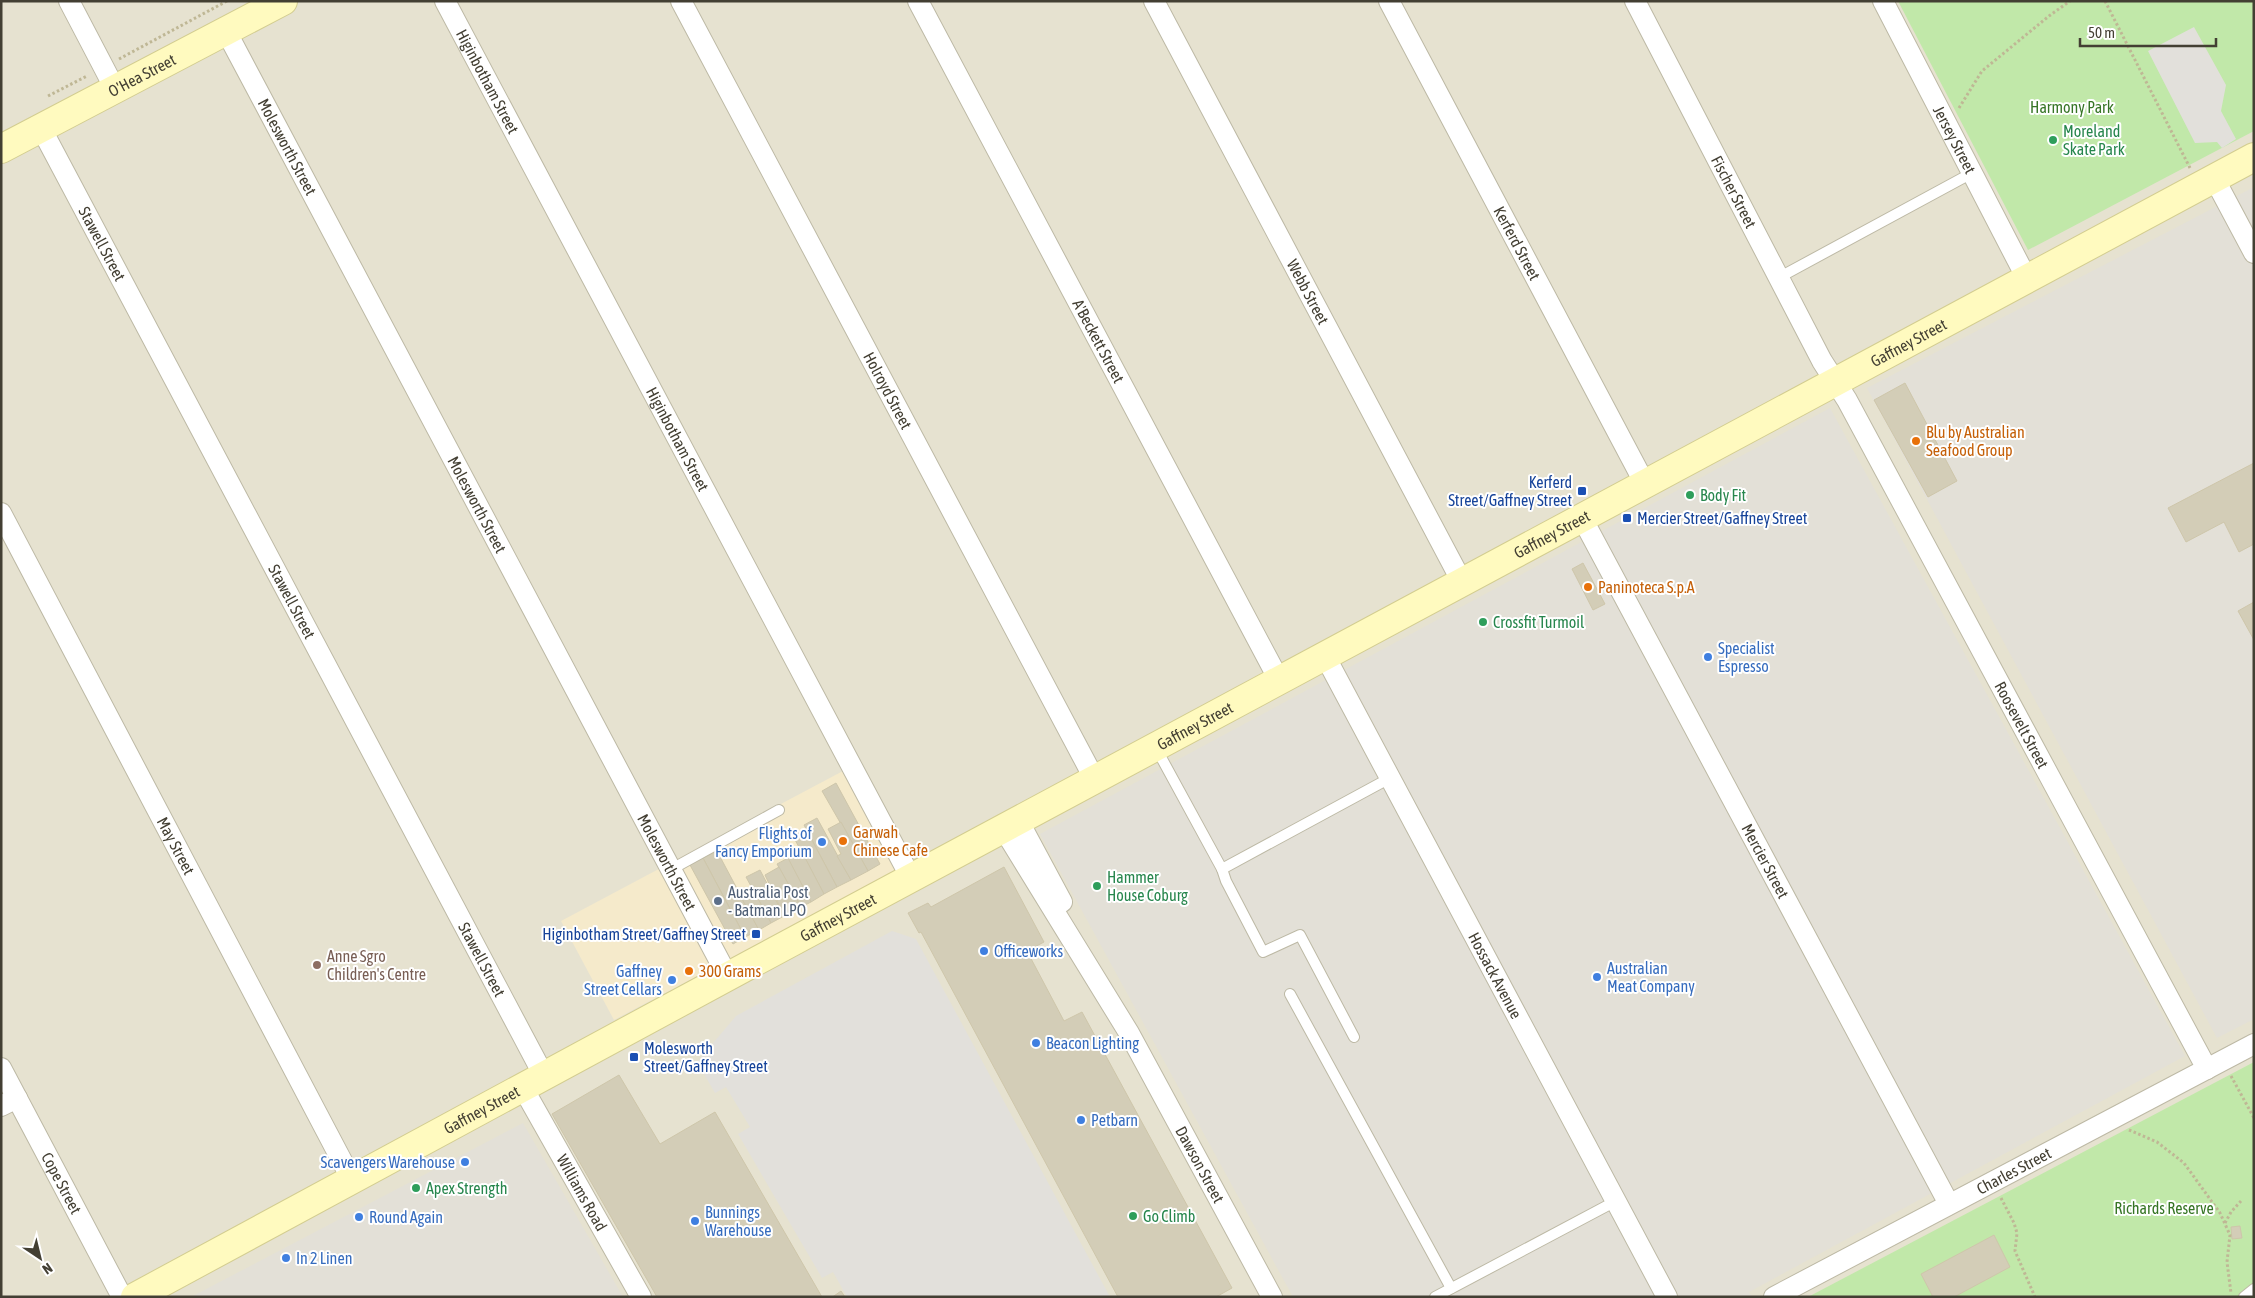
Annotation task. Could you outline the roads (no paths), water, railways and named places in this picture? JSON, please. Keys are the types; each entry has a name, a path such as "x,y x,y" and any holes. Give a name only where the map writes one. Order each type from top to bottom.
{"main road":[{"name":"O'Hea Street","path":"1,149 283,1"},
{"name":"Gaffney Street","path":"135,1297 1010,824 2254,157"}],"street":[{"path":"69,1 115,89"},
{"name":"Higinbotham Street","path":"444,1 911,878"},
{"name":"Holroyd Street","path":"681,1 1095,780"},
{"name":"A'Beckett Street","path":"918,1 1279,680"},
{"name":"Webb Street","path":"1154,1 1462,582"},
{"name":"Kerferd Street","path":"1389,1 1645,484"},
{"name":"Fischer Street","path":"1635,1 1778,278 1835,382"},
{"name":"Jersey Street","path":"1882,1 2027,279"},
{"name":"Molesworth Street","path":"226,31 728,978"},
{"name":"Stawell Street","path":"41,128 534,1082"},
{"path":"2206,182 2254,253"},
{"name":"Roosevelt Street","path":"1835,382 1852,409 2215,1065"},
{"name":"May Street","path":"1,513 352,1180"},
{"name":"Mercier Street","path":"1582,518 1949,1204"},
{"name":"Hossack Avenue","path":"1325,656 1667,1297"},
{"name":"Dawson Street","path":"1010,824 1098,967 1128,1033 1272,1297"},
{"name":"Charles Street","path":"1774,1297 2108,1119 2254,1044"},
{"name":"Cope Street","path":"1,1068 9,1102 122,1297"},
{"name":"Williams Road","path":"534,1082 641,1297"}],"lane":[{"path":"1778,278 1972,173"},
{"path":"1156,747 1222,869 1226,881 1263,952 1300,935 1354,1037"},
{"path":"1222,869 1390,778"},
{"path":"670,870 779,810"},
{"path":"1290,994 1451,1288"},
{"path":"1435,1297 1616,1201"},
{"path":"2244,1297 2254,1289"}],"place":[{"name":"Moreland Skate Park","path":"2053,140"},
{"name":"Blu by Australian Seafood Group","path":"1916,441"},
{"name":"Kerferd Street/Gaffney Street","path":"1582,491"},
{"name":"Body Fit","path":"1690,495"},
{"name":"Mercier Street/Gaffney Street","path":"1627,518"},
{"name":"Paninoteca S.p.A","path":"1588,587"},
{"name":"Crossfit Turmoil","path":"1483,622"},
{"name":"Specialist Espresso","path":"1708,657"},
{"name":"Garwah Chinese Cafe","path":"843,841"},
{"name":"Flights of Fancy Emporium","path":"822,842"},
{"name":"Hammer House Coburg","path":"1097,886"},
{"name":"Australia Post - Batman LPO","path":"718,901"},
{"name":"Higinbotham Street/Gaffney Street","path":"756,934"},
{"name":"Officeworks","path":"984,951"},
{"name":"Anne Sgro Children's Centre","path":"317,965"},
{"name":"300 Grams","path":"689,971"},
{"name":"Australian Meat Company","path":"1597,977"},
{"name":"Gaffney Street Cellars","path":"672,980"},
{"name":"Beacon Lighting","path":"1036,1043"},
{"name":"Molesworth Street/Gaffney Street","path":"634,1057"},
{"name":"Petbarn","path":"1081,1120"},
{"name":"Scavengers Warehouse","path":"465,1162"},
{"name":"Apex Strength","path":"416,1188"},
{"name":"Go Climb","path":"1133,1216"},
{"name":"Round Again","path":"359,1217"},
{"name":"Bunnings Warehouse","path":"695,1221"},
{"name":"In 2 Linen","path":"286,1258"}],"park label":[{"name":"Harmony Park","path":"2072,107"},
{"name":"Richards Reserve","path":"2164,1208"}]}
